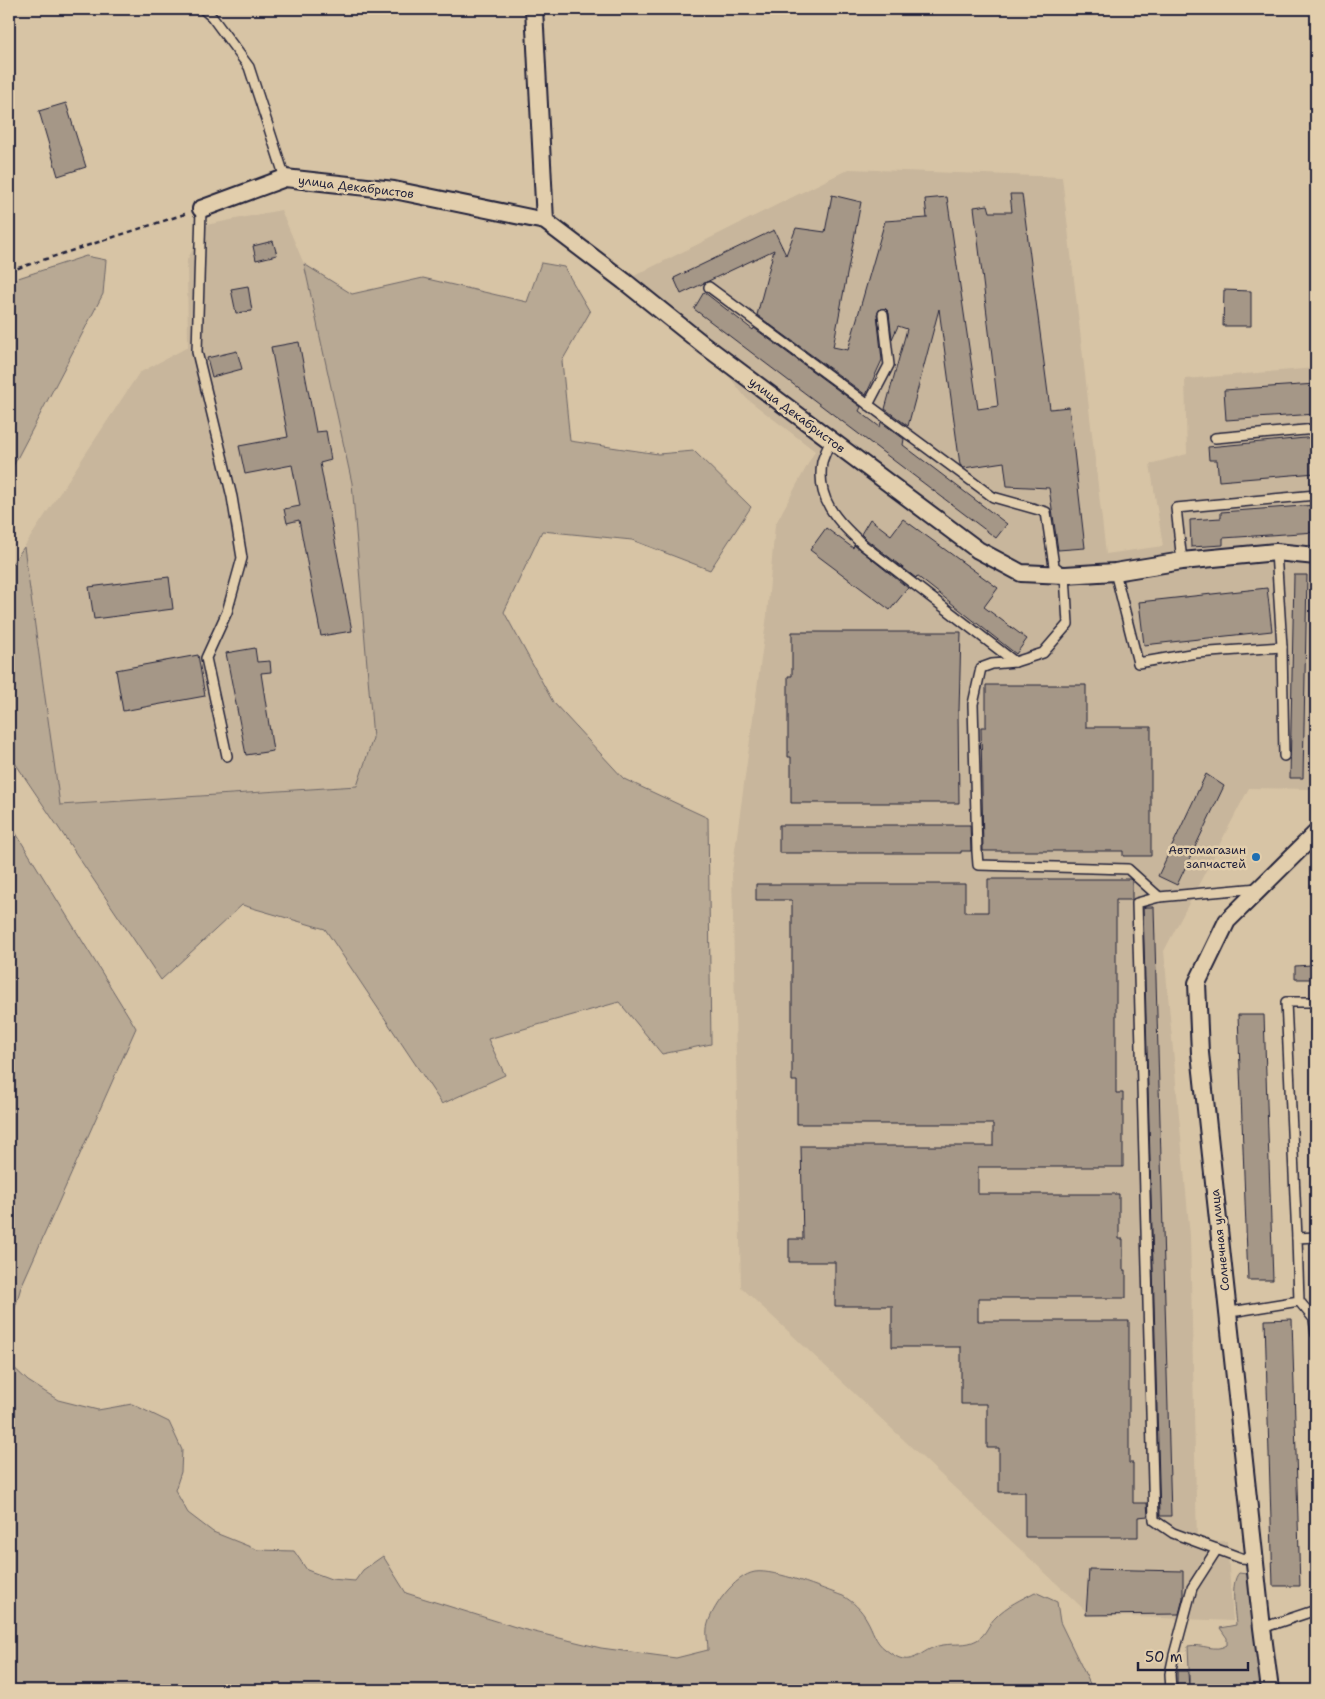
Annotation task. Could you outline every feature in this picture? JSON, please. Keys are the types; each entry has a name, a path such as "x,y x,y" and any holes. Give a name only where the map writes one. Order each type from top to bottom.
{"street":[{"path":"534,9 544,221"},
{"name":"улица Декабристов","path":"201,208 285,178 394,190 544,221 624,281 704,345 978,550 1021,572 1065,575 1115,572 1182,561 1276,552 1316,556"},
{"name":"Солнечная улица","path":"1270,1690 1254,1559 1200,1053 1197,983 1227,921 1316,833"}],"lane":[{"path":"203,9 212,17 249,67 285,178"},
{"path":"201,208 197,352 232,496 242,558 227,612 206,658 227,756"},
{"path":"709,288 992,497 1046,512 1054,566 1065,575 1068,624 1042,653 1015,662 992,664 981,668 974,704 976,852 978,865 1128,869 1159,897"},
{"path":"868,405 889,365 883,314"},
{"path":"1215,438 1316,429"},
{"path":"831,440 823,461 821,488 830,510 839,521 863,545 1015,662"},
{"path":"1182,561 1176,508 1316,495"},
{"path":"1276,552 1282,646 1284,756"},
{"path":"1115,572 1138,664 1196,653 1282,646"},
{"path":"1254,1559 1240,1558 1173,1533 1154,1520 1137,903 1159,897 1260,888"},
{"path":"1316,1002 1286,1002 1297,1238 1298,1301 1314,1319 1316,1334"},
{"path":"1297,1238 1316,1237"},
{"path":"1228,1310 1298,1301"},
{"path":"1171,1690 1170,1674 1192,1588 1217,1550"},
{"path":"1262,1628 1316,1610"}],"path":[{"path":"9,271 201,208"}],"shaded area":[{"path":"849,169 1062,177 1106,554 1163,546 1150,464 1187,454 1185,379 1316,368 1316,789 1249,788 1164,951 1190,1236 1197,1543 1227,1541 1233,1621 1090,1615 741,1287 732,872 767,615 775,525 815,451 746,398 704,345 624,281"},
{"path":"281,210 304,264 352,483 373,738 357,786 59,805 24,547 139,373 188,347 187,260 206,225"},
{"path":"86,256 106,260 103,294 9,474 9,281"},
{"path":"541,263 564,267 590,312 562,361 570,441 658,454 694,451 751,507 710,570 632,540 542,531 504,612 553,702 624,779 708,818 711,1044 662,1054 619,1002 488,1039 505,1075 442,1104 325,929 242,905 161,980 9,754 9,568 24,547 60,805 357,786 373,738 352,483 304,264 352,294 423,278 527,302"},
{"path":"9,822 136,1028 21,1287 9,1328"},
{"path":"9,1363 28,1381 58,1400 98,1410 132,1404 169,1422 182,1450 181,1472 175,1490 188,1513 213,1532 258,1550 294,1551 307,1570 331,1579 355,1581 363,1570 383,1556 406,1593 522,1629 601,1648 676,1658 708,1650 707,1628 718,1603 739,1579 755,1572 786,1576 843,1596 862,1612 876,1639 882,1646 895,1656 903,1659 916,1657 935,1647 969,1643 977,1640 1004,1609 1035,1592 1057,1602 1060,1622 1093,1690 9,1690"},
{"path":"1239,1573 1247,1574 1250,1578 1266,1690 1190,1690 1188,1646 1218,1648 1227,1645 1227,1638 1220,1628 1236,1625 1234,1590 1236,1577"}],"building":[{"path":"66,103 86,167 58,176 39,111"},
{"path":"1010,194 1022,194 1050,409 1069,407 1085,548 1058,550 1049,488 1007,486 1004,462 964,468 960,465 939,309 908,426 885,409 907,329 898,326 892,339 889,313 886,309 880,309 877,314 882,360 866,395 757,315 774,250 681,294 674,278 774,230 786,255 796,228 825,232 832,195 861,202 833,347 848,350 885,221 927,218 925,199 947,197 978,409 998,406 974,207 988,205 990,212 1012,212"},
{"path":"273,241 277,255 256,260 253,246"},
{"path":"248,286 252,311 236,313 231,289"},
{"path":"1224,290 1251,291 1251,326 1223,326"},
{"path":"704,292 753,330 754,328 861,407 859,411 880,427 881,422 904,439 903,445 1007,524 996,538 694,309"},
{"path":"299,342 316,432 326,431 331,460 320,463 352,631 321,636 299,520 287,523 284,509 300,506 292,465 245,474 239,446 288,437 271,347"},
{"path":"237,351 242,369 212,377 207,358"},
{"path":"1316,384 1316,414 1226,420 1224,390"},
{"path":"1316,437 1316,473 1219,481 1217,460 1209,460 1208,447"},
{"path":"1316,505 1316,532 1223,538 1223,545 1191,547 1190,520 1221,518 1221,512"},
{"path":"870,519 891,535 903,519 998,588 984,607 1027,639 1016,654 917,576 916,578 867,540 861,534"},
{"path":"826,528 853,548 854,545 908,588 890,610 810,550"},
{"path":"1294,575 1307,575 1303,778 1290,778"},
{"path":"169,577 173,609 94,619 89,587"},
{"path":"1267,588 1272,631 1144,645 1139,602"},
{"path":"792,632 961,632 958,711 959,803 791,803 791,757 788,757 788,676 792,676"},
{"path":"255,648 257,662 270,661 271,672 261,673 273,751 246,755 226,653"},
{"path":"198,655 205,696 123,711 116,670"},
{"path":"986,685 1086,685 1086,727 1151,727 1151,856 1123,856 1123,851 983,851 981,727 986,727"},
{"path":"1206,774 1224,786 1177,885 1158,876"},
{"path":"779,825 970,825 971,851 961,851 961,853 779,853"},
{"path":"988,879 1130,879 1132,881 1132,900 1116,900 1116,1093 1123,1093 1123,1167 978,1167 978,1194 1119,1194 1119,1239 1123,1239 1123,1270 1126,1270 1126,1298 978,1298 978,1321 1129,1321 1129,1463 1133,1463 1133,1503 1147,1503 1148,1516 1138,1517 1138,1537 1025,1537 1025,1492 999,1492 999,1448 987,1448 987,1404 961,1404 961,1347 892,1347 892,1306 835,1306 835,1262 789,1262 789,1239 803,1239 801,1146 993,1146 993,1124 797,1124 797,1081 792,1081 792,900 756,900 756,884 965,884 965,912 988,912"},
{"path":"1154,907 1171,1516 1160,1516 1143,908"},
{"path":"1311,965 1312,979 1295,979 1295,966"},
{"path":"1238,1015 1264,1015 1273,1280 1248,1280"},
{"path":"1292,1319 1300,1586 1273,1586 1265,1320"},
{"path":"1089,1569 1183,1571 1183,1598 1179,1614 1086,1615"},
{"path":"1177,1671 1188,1671 1189,1690 1177,1690"}],"place":[{"name":"Автомагазин запчастей","path":"1256,857"}]}
